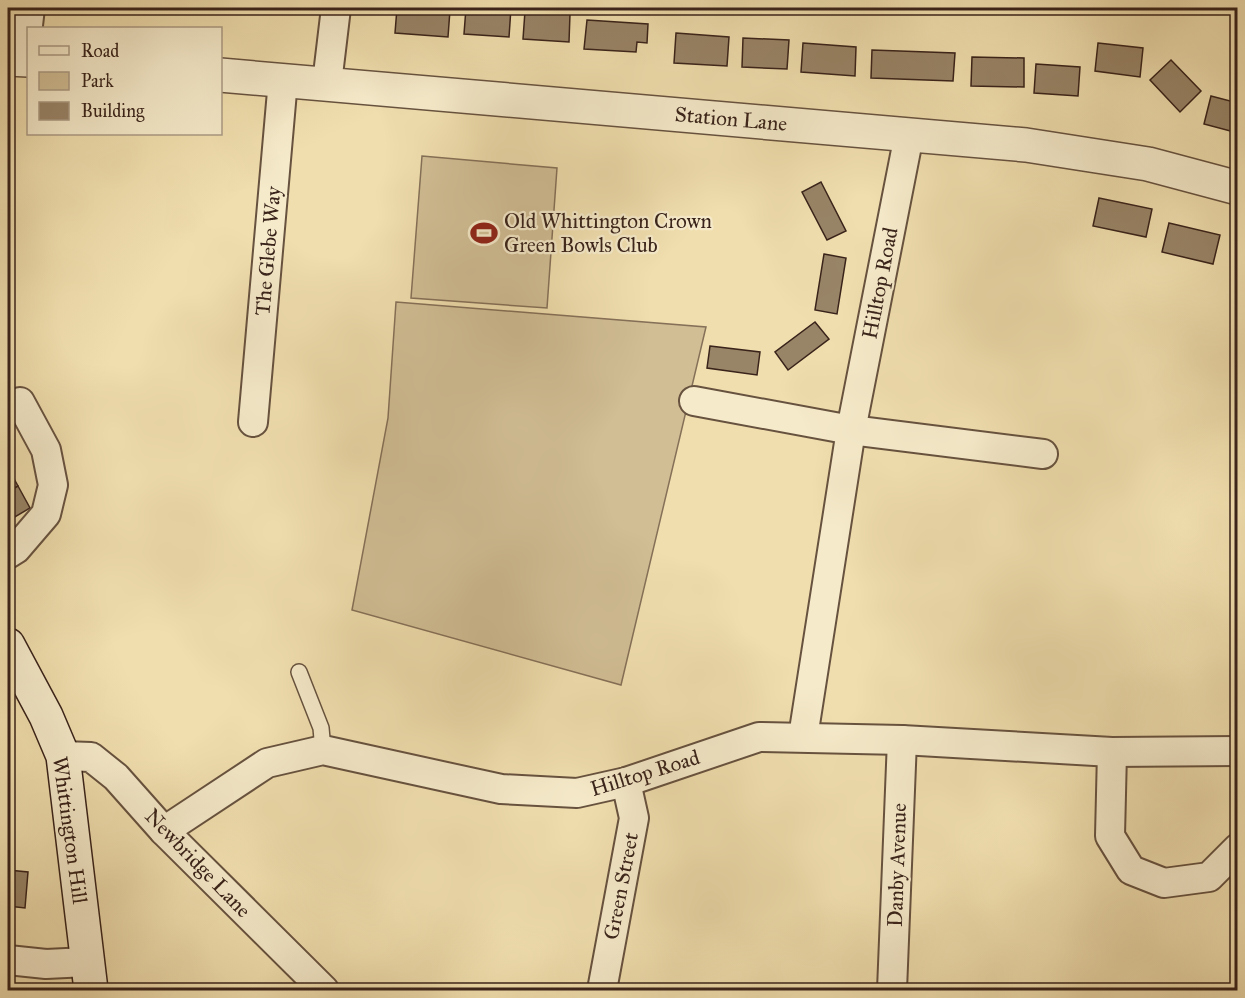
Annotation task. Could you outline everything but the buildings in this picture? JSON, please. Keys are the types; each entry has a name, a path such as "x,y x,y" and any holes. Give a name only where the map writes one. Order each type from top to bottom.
{"street":[{"path":"20,60 30,8"},
{"path":"327,83 336,8"},
{"name":"Station Lane","path":"222,75 1026,145 1149,164 1238,188"},
{"name":"The Glebe Way","path":"253,422 283,80"},
{"name":"Hilltop Road","path":"164,831 267,763 323,750 501,789 577,793 626,782 759,737 803,737 851,430 909,135"},
{"path":"694,401 851,430 1043,454"},
{"path":"8,554 16,549 46,514 53,484 46,450 20,402"},
{"name":"Whittington Hill","path":"8,645 46,716 63,756 89,976"},
{"path":"803,737 902,740 1112,752 1238,751"},
{"name":"Danby Avenue","path":"892,990 902,740"},
{"path":"1112,752 1110,836 1131,870 1164,883 1209,877 1238,848"},
{"name":"Newbridge Lane","path":"63,756 91,757 116,777 164,831 324,990"},
{"name":"Green Street","path":"602,990 634,818 626,782"},
{"path":"8,960 46,963 89,976"}],"lane":[{"path":"299,672 321,728 323,750"}],"green space":[{"name":"Old Whittington Crown Green Bowls Club","path":"422,156 557,168 547,308 411,298"},
{"path":"396,302 706,327 621,685 352,610 388,418"}],"place":[{"name":"Old Whittington Crown Green Bowls Club","path":"484,233"}]}
